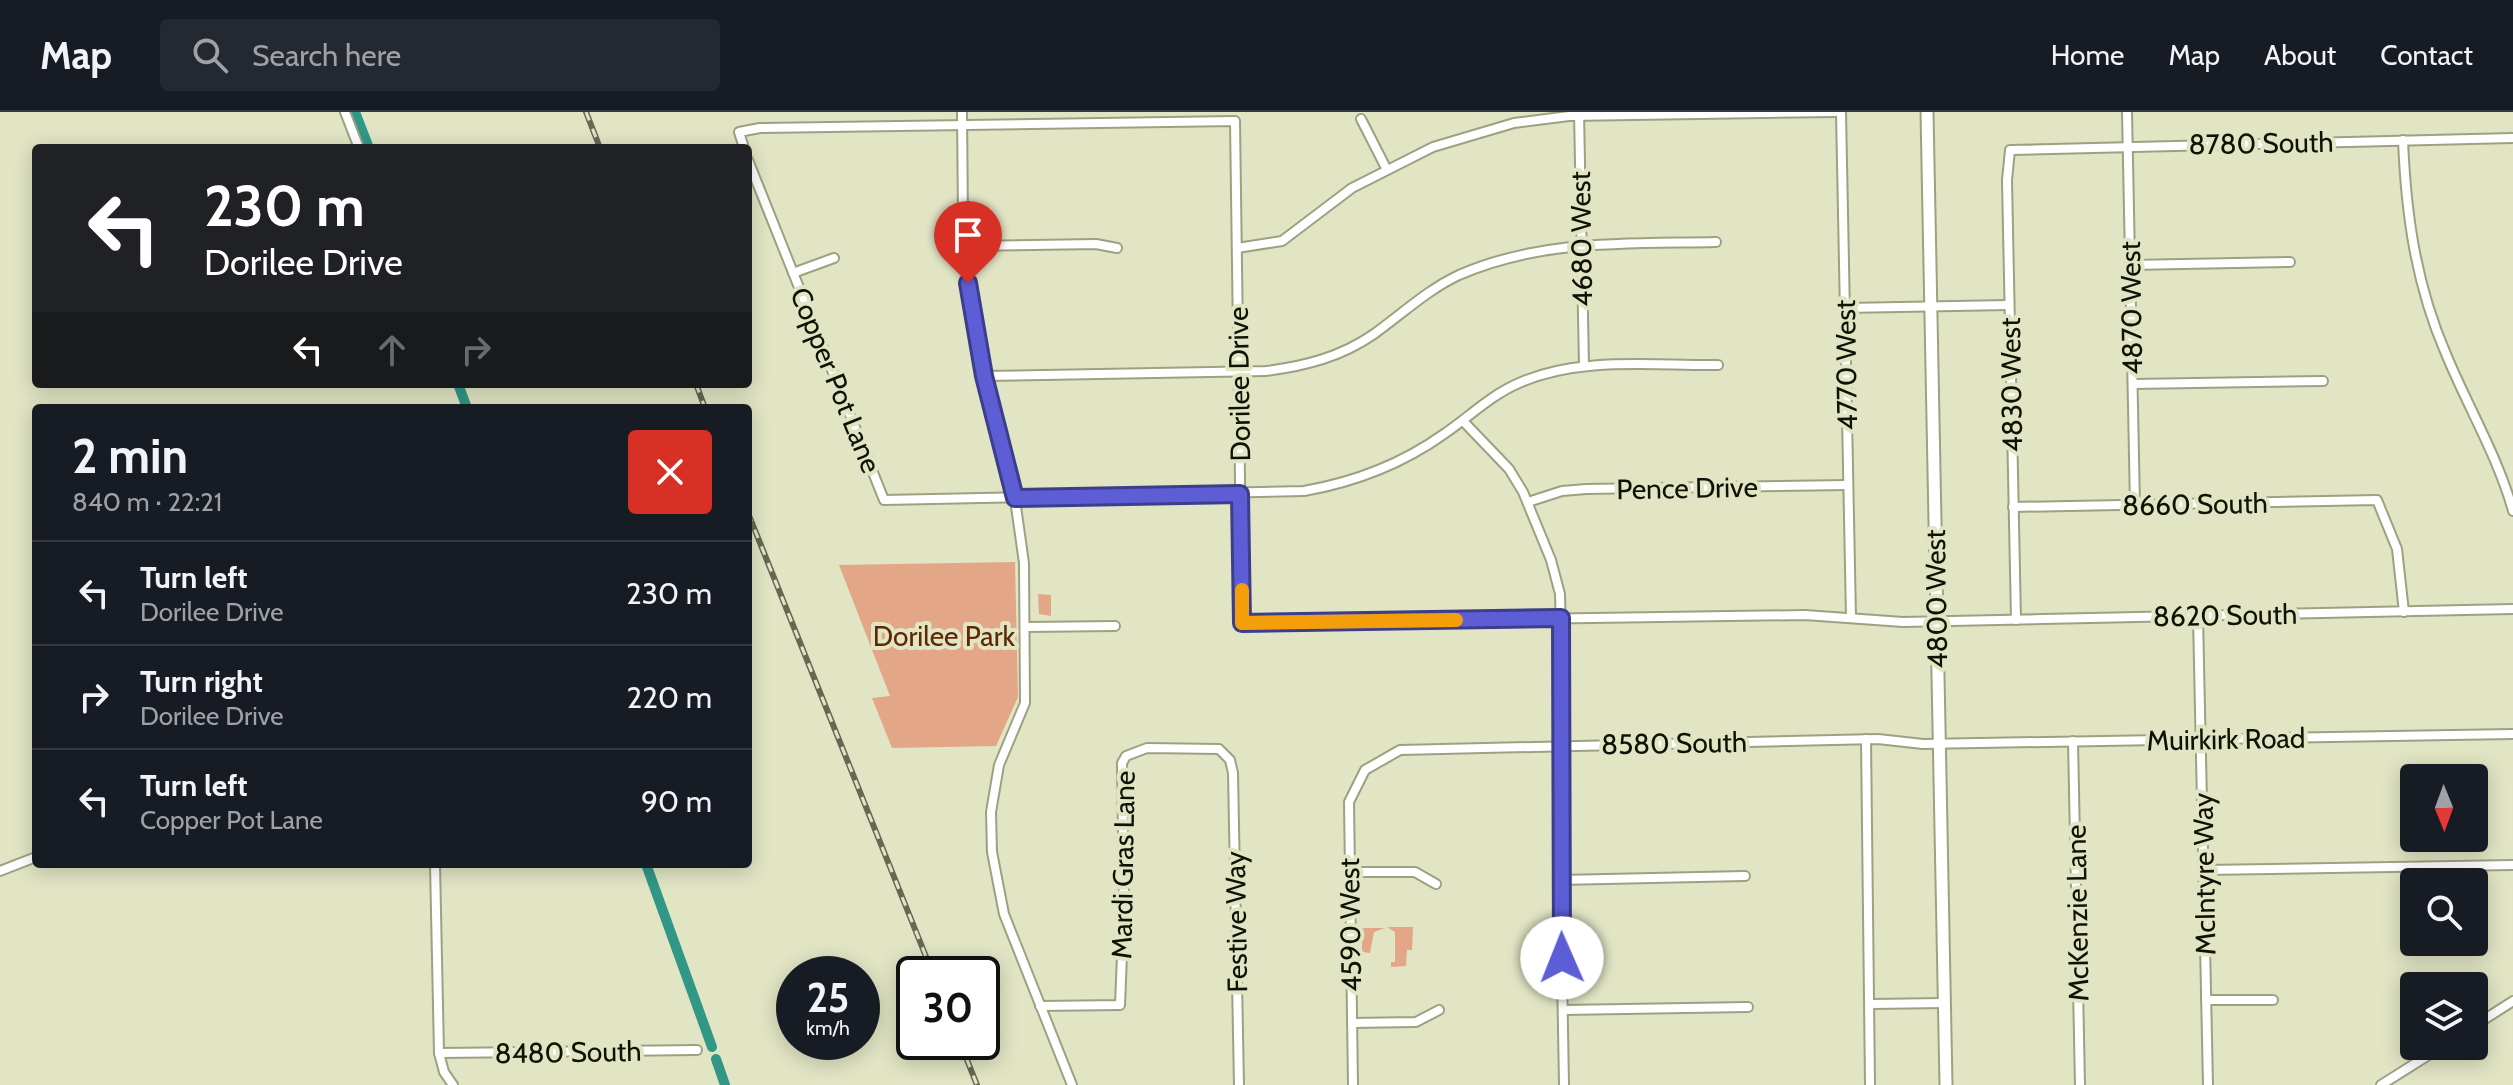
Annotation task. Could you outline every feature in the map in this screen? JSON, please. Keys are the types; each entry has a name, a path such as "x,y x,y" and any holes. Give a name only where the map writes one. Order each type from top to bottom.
{"street":[{"path":"345,112 357,144"},
{"path":"962,112 965,246 973,322 1015,498 1024,563 1025,703 999,765 991,812 992,852 1004,914 1072,1085"},
{"path":"1237,248 1282,241 1352,188 1386,168 1474,133 1579,114 1838,112"},
{"name":"4770 West","path":"1838,112 1851,618"},
{"name":"4800 West","path":"1927,112 1946,1085"},
{"name":"4870 West","path":"2127,112 2135,505"},
{"name":"4680 West","path":"1579,114 1584,366"},
{"path":"1361,119 1386,168"},
{"name":"Dorilee Drive","path":"962,125 1235,121 1242,623 1805,615 1937,621"},
{"path":"743,144 739,132 760,128 962,125"},
{"name":"8780 South","path":"2010,150 2513,138"},
{"path":"2403,140 2406,206 2421,286 2444,351 2513,507"},
{"name":"4830 West","path":"2010,150 2009,305 2016,620"},
{"name":"Copper Pot Lane","path":"752,170 884,500 1304,491 1359,478 1406,458 1463,421 1491,398 1520,382 1584,366 1718,365"},
{"path":"984,376 1239,372 1305,366 1373,334 1421,296 1493,261 1530,251 1581,245 1716,242"},
{"path":"965,246 1096,244 1117,248"},
{"path":"793,273 834,258"},
{"path":"2130,265 2290,262"},
{"path":"1845,308 2009,305"},
{"path":"2133,384 2323,381"},
{"path":"1463,421 1509,469 1528,502 1555,572 1561,618 1564,746 1559,806 1564,1085"},
{"name":"Pence Drive","path":"1528,502 1555,493 1586,489 1848,485"},
{"name":"8660 South","path":"2013,507 2377,500 2397,549 2404,612"},
{"name":"8620 South","path":"1937,621 2513,609"},
{"name":"McIntyre Way","path":"2198,616 2208,1085"},
{"path":"1026,627 1115,626"},
{"name":"Muirkirk Road","path":"1940,743 2513,734"},
{"path":"1866,739 1872,1004 1870,1085"},
{"name":"8580 South","path":"1365,770 1385,755 1416,748 1866,739 1940,743"},
{"name":"McKenzie Lane","path":"2073,741 2080,1085"},
{"name":"Mardi Gras Lane","path":"1040,1006 1120,1005 1124,905 1122,763 1126,756 1139,749 1209,747 1219,749 1230,760"},
{"name":"Festive Way","path":"1230,760 1233,773 1239,1085"},
{"name":"4590 West","path":"1353,1085 1349,802 1365,770"},
{"path":"0,871 32,859"},
{"path":"2204,870 2513,865"},
{"path":"435,868 439,1053 444,1072 453,1085"},
{"path":"1349,872 1415,872 1436,884"},
{"path":"1560,880 1745,876"},
{"path":"2206,1000 2273,1000"},
{"path":"2488,1017 2513,1001"},
{"path":"1872,1004 1944,1003"},
{"path":"1563,1010 1748,1007"},
{"path":"1352,1023 1416,1022 1439,1010"},
{"name":"8480 South","path":"439,1053 697,1050"},
{"path":"2381,1085 2416,1060"}],"green space":[{"name":"Dorilee Park","path":"1015,562 1018,697 996,746 892,748 872,698 890,696 839,565"},
{"path":"1038,594 1051,595 1051,616 1039,614"},
{"path":"1387,927 1413,927 1412,950 1407,950 1406,966 1391,967 1391,962 1395,962 1395,932"},
{"path":"1362,928 1385,928 1374,932 1370,953 1362,952"}],"waterway":[{"path":"355,112 367,144"},
{"path":"460,388 466,404"},
{"path":"647,868 712,1047"},
{"path":"716,1059 725,1085"}],"railway":[{"path":"586,112 598,144"},
{"path":"698,388 704,404"},
{"path":"752,523 926,956"},
{"path":"967,1060 977,1085"}],"slow traffic":[{"path":"1242,590 1242,623 1456,620"}],"route":[{"path":"968,283 984,376 1003,440 1015,498 1240,494 1242,623 1561,618 1564,757 1559,806 1562,958"}]}
